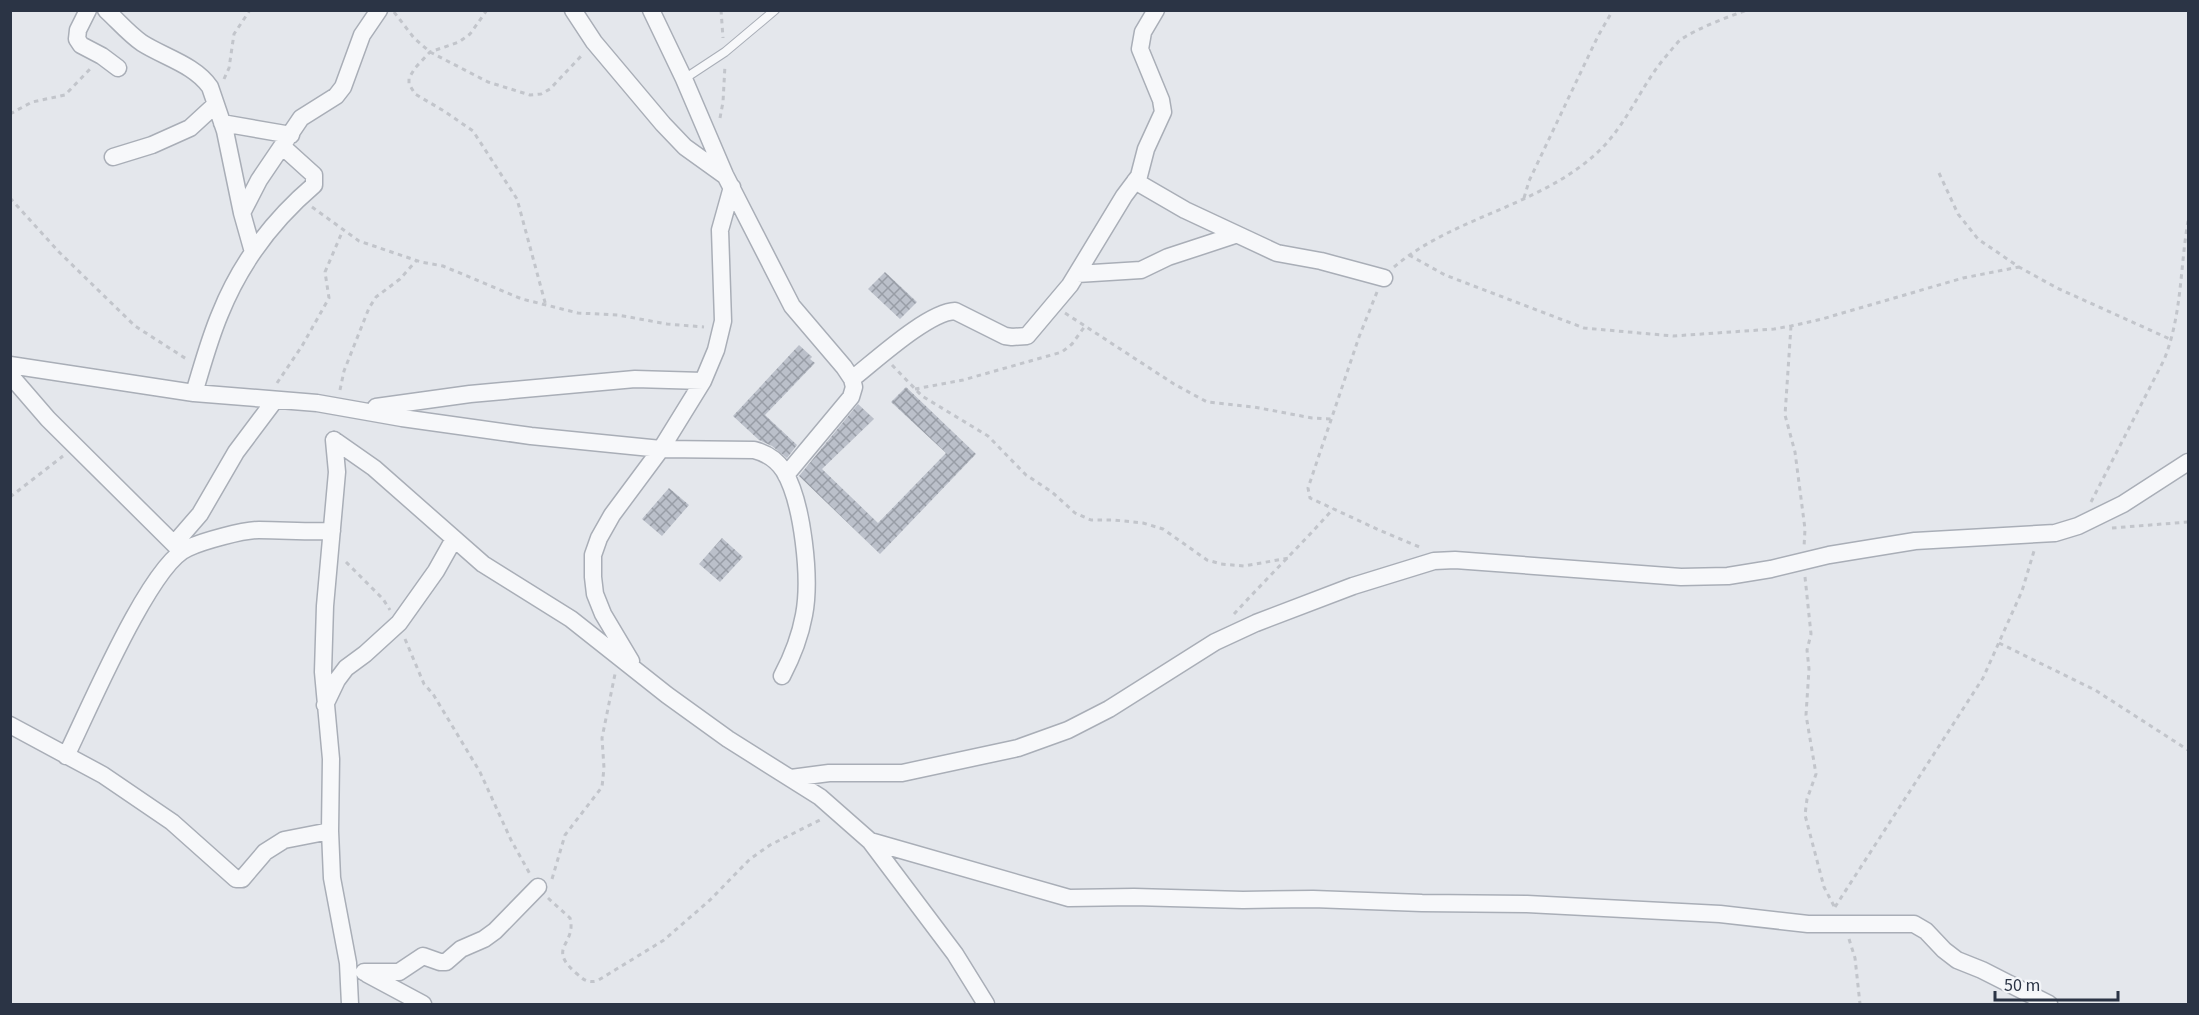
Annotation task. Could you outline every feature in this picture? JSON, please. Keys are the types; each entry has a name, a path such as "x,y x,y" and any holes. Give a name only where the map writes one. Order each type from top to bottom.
{"street":[{"path":"88,10 78,30 77,39 81,45 118,68"},
{"path":"106,10 142,42 192,70 206,81 222,123 253,252"},
{"path":"242,213 259,180 302,118 336,96 343,87 362,35 379,10"},
{"path":"573,10 594,42 678,140 728,181"},
{"path":"651,10 728,181 792,306 852,379 854,387 851,397 786,475"},
{"path":"852,379 932,318 948,311 955,311 1012,338 1027,336 1053,306 1077,274 1124,196 1139,176 1146,149 1163,112 1161,100 1140,49 1143,32 1156,10"},
{"path":"113,157 152,145 190,128 213,99"},
{"path":"194,393 220,315 253,252 285,211 314,185 314,175 287,141 222,123"},
{"path":"637,671 603,614 593,577 593,555 598,538 612,515 661,449 703,381 716,350 723,303 720,230 728,181"},
{"path":"1135,181 1185,210 1277,254 1321,261 1384,278"},
{"path":"1077,274 1141,270 1168,257 1235,235"},
{"path":"10,365 56,374 194,393 317,403 531,436 661,449 764,452 783,469 794,492 807,567 804,614 799,638 782,676"},
{"path":"10,375 48,419 177,548 188,548 256,530 301,532 332,540"},
{"path":"356,410 470,394 635,379 703,381"},
{"path":"66,756 127,629 159,574 176,554 177,548 236,452 271,400"},
{"path":"350,1005 348,963 332,878 331,759 322,672 325,606 337,472 334,440 374,468 483,564 571,619 728,739 820,797 870,841 955,954 986,1005"},
{"path":"791,778 829,773 902,773 1018,748 1068,730 1109,709 1215,642 1256,623 1353,586 1434,561 1452,560 1681,577 1728,576 1771,569 1829,555 1915,541 2055,534 2078,526 2123,504 2188,462"},
{"path":"325,706 337,680 346,668 399,623 436,571 454,539"},
{"path":"10,725 103,775 172,822 236,879 244,878 265,852 284,840 330,831"},
{"path":"870,841 1069,898 1313,899 1527,904 1693,912 1824,924 1914,924 1926,931 1944,950 1958,960 2049,1005"},
{"path":"364,972 399,972 423,956 446,962 461,949 484,939 541,891"},
{"path":"348,963 423,1005"}],"lane":[{"path":"684,79 725,52 775,10"}],"path":[{"path":"213,99 229,68 234,34 250,10"},
{"path":"393,10 414,38 430,52 489,82 530,95 541,94 550,89 594,42"},
{"path":"488,10 465,38 430,52 409,78 411,90 473,131 481,141 490,160 517,199 546,306"},
{"path":"719,121 725,81 721,10"},
{"path":"1523,199 1529,181 1598,36 1613,10"},
{"path":"1452,560 1333,509 1310,498 1308,494 1308,488 1359,337 1384,278 1409,255 1431,241 1541,192 1602,147 1655,68 1680,41 1747,10"},
{"path":"10,114 32,102 65,95 102,56"},
{"path":"1939,173 1958,214 1978,239 2019,267 2067,292 2172,340"},
{"path":"10,198 52,244 135,326 202,369"},
{"path":"299,198 359,241 416,261 443,266 492,288 546,306 578,313 618,315 667,324 721,328"},
{"path":"2078,526 2164,360 2172,340 2179,305 2188,221"},
{"path":"271,400 284,371 302,346 329,298 325,272 343,230"},
{"path":"1409,255 1445,275 1584,328 1673,336 1791,326 1963,278 2019,267"},
{"path":"335,406 344,371 369,308 376,297 400,279 416,261"},
{"path":"1053,306 1174,384 1208,402 1332,419"},
{"path":"915,389 963,380 1062,352 1072,344 1085,326"},
{"path":"1791,326 1785,416 1795,452 1805,529 1803,561 1811,634 1807,650 1809,669 1806,715 1816,774 1804,814 1824,887 1834,908"},
{"path":"883,355 922,396 988,436 1026,475 1052,492 1075,513 1091,520 1143,523 1163,529 1207,560 1221,564 1244,566 1289,558"},
{"path":"10,497 76,446"},
{"path":"1230,619 1333,509"},
{"path":"2108,528 2188,522"},
{"path":"1824,924 1983,678 2022,591 2039,534"},
{"path":"332,540 382,599 399,623 424,684 433,694 480,772 511,840 541,891 570,918 571,930 562,951 564,962 584,980 597,981 664,940 710,900 750,859 770,845 836,811"},
{"path":"1999,643 2095,690 2188,750"},
{"path":"541,891 557,868 565,836 591,804 604,781 602,738 614,686 617,655"},
{"path":"1843,924 1855,958 1860,1005"}],"building":[{"path":"885,272 917,302 900,319 868,289"},
{"path":"799,345 815,363 765,415 797,445 787,458 772,446 759,440 733,416"},
{"path":"906,387 976,454 880,554 799,476 858,404 874,419 822,469 878,523 946,453 891,402"},
{"path":"669,488 689,505 662,536 642,519"},
{"path":"722,538 743,557 720,582 699,564"}]}
